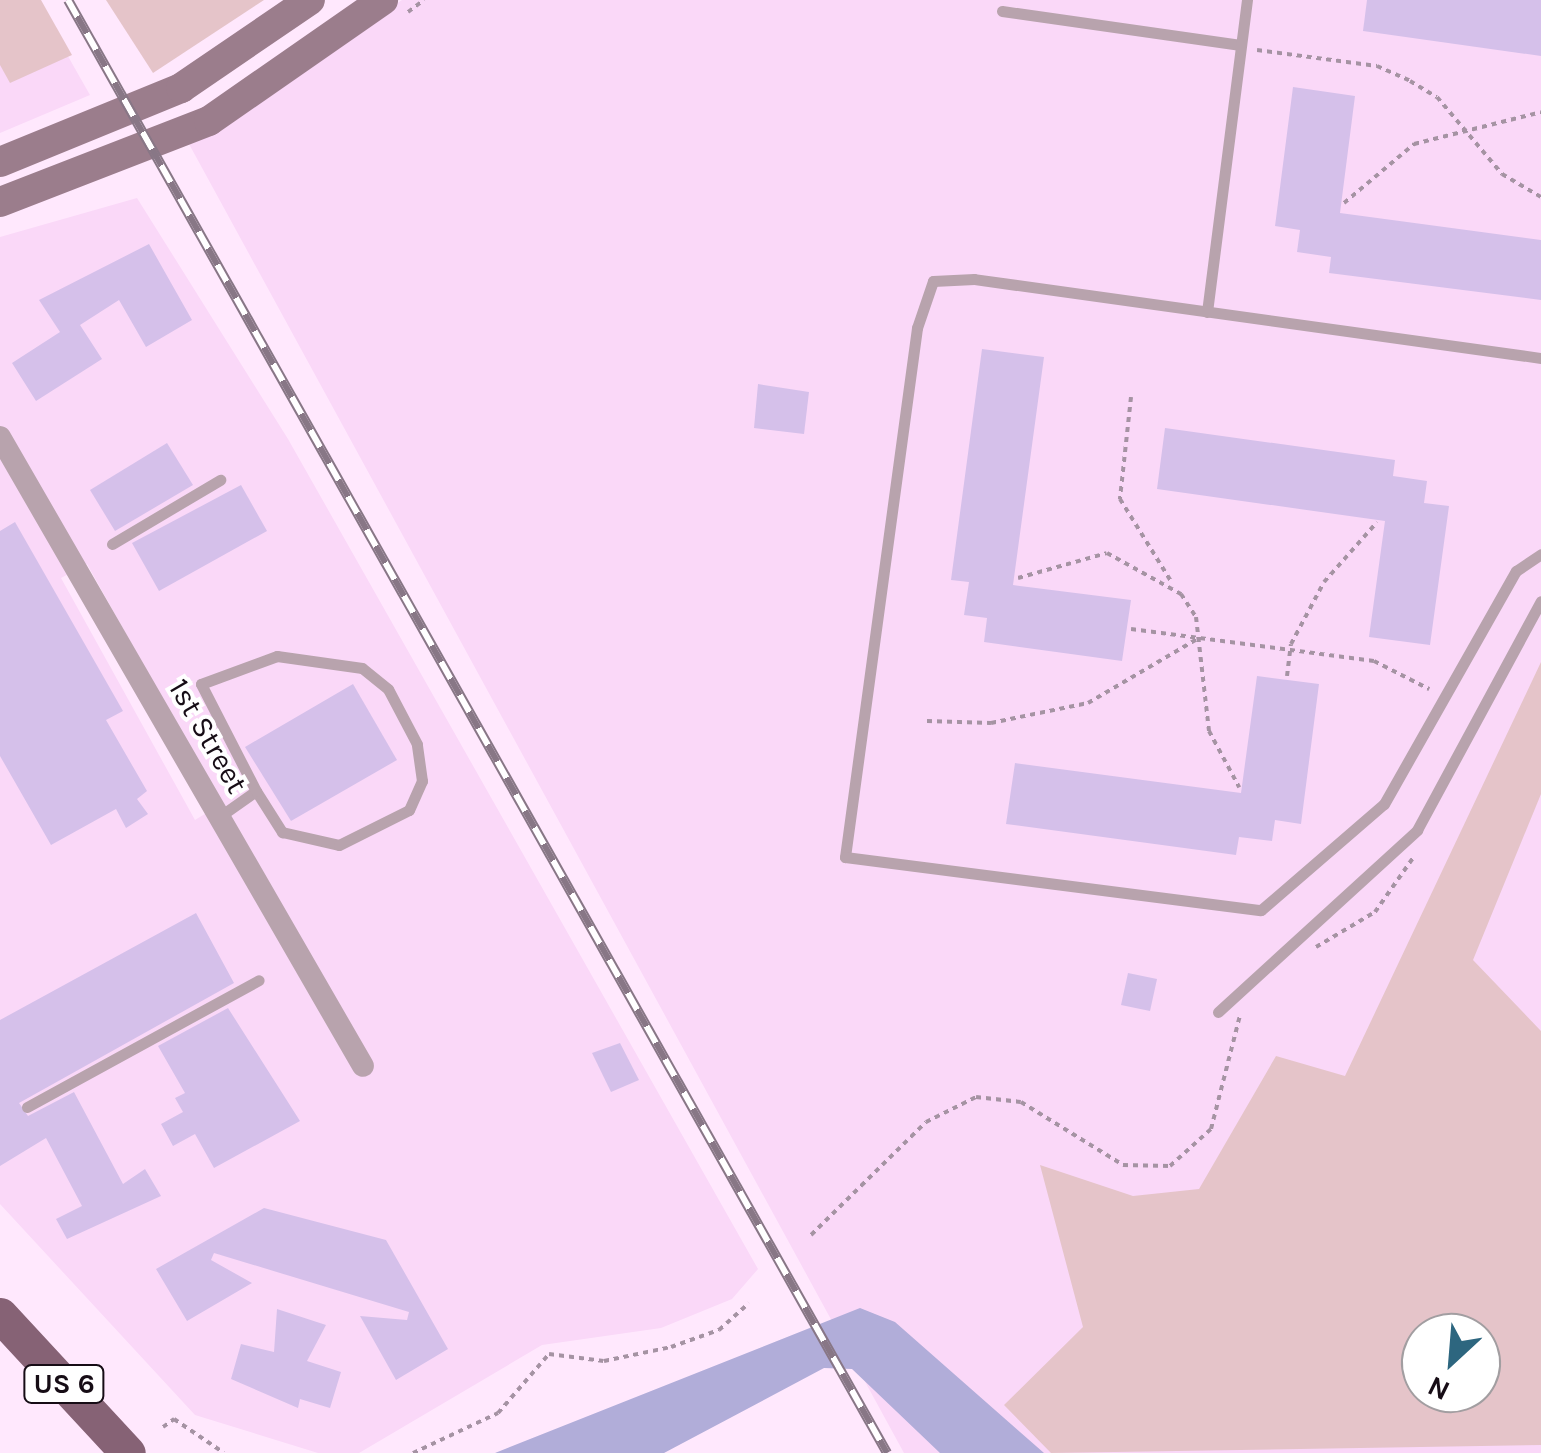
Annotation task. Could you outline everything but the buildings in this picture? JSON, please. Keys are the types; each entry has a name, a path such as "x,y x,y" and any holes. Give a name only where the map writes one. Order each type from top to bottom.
{"main road":[{"path":"0,162 139,109 234,57 310,0"},
{"path":"0,202 150,151 383,0"},
{"name":"US 6","path":"0,1315 128,1453"}],"street":[{"name":"1st Street","path":"0,437 8,467 220,817 363,1066"}],"lane":[{"path":"1207,312 1247,0"},
{"path":"1002,11 1241,46"},
{"path":"1541,358 950,276 926,291 845,857 1260,910 1384,804 1516,572 1541,554"},
{"path":"112,544 220,480"},
{"path":"1218,1012 1417,830 1541,601"},
{"path":"277,656 362,668 388,689 417,744 422,781 409,810 339,845 282,832 256,791 202,684 277,656"},
{"path":"220,817 256,791"},
{"path":"27,1107 258,980"}],"path":[{"path":"1241,46 1377,66 1437,97 1502,174 1541,197"},
{"path":"1344,203 1414,144 1541,112"},
{"path":"1132,397 1120,499 1177,591 1198,638 1209,731 1239,787"},
{"path":"1287,676 1290,650 1324,582 1377,522"},
{"path":"1018,578 1107,552 1177,591"},
{"path":"1131,629 1374,661 1447,696"},
{"path":"927,721 991,722 1088,703 1198,638"},
{"path":"811,1235 926,1122 976,1097"},
{"path":"413,1453 498,1413 550,1354 604,1361 671,1347 719,1330 749,1303"},
{"path":"163,1426 174,1419 224,1453"}],"shaded area":[{"path":"0,0 36,0 90,95 0,133"},
{"path":"0,0 41,0 72,55 10,83 0,65"},
{"path":"106,0 264,0 153,73"},
{"path":"402,0 1541,0 1541,1453 904,1453 189,144"},
{"path":"137,198 288,439 758,1269 732,1299 661,1328 542,1345 359,1453 318,1453 195,1415 0,1204 0,237","holes":["87,564 221,804 195,820 61,578"]},
{"path":"1541,662 1541,794 1473,960 1541,1031 1541,1445 1051,1453 1004,1405 1083,1327 1040,1165 1133,1196 1199,1189 1276,1056 1345,1076"},
{"path":"860,1308 895,1322 1044,1453 940,1453 852,1369 824,1368 664,1453 495,1453"}],"railway":[{"path":"68,0 887,1453"}]}
